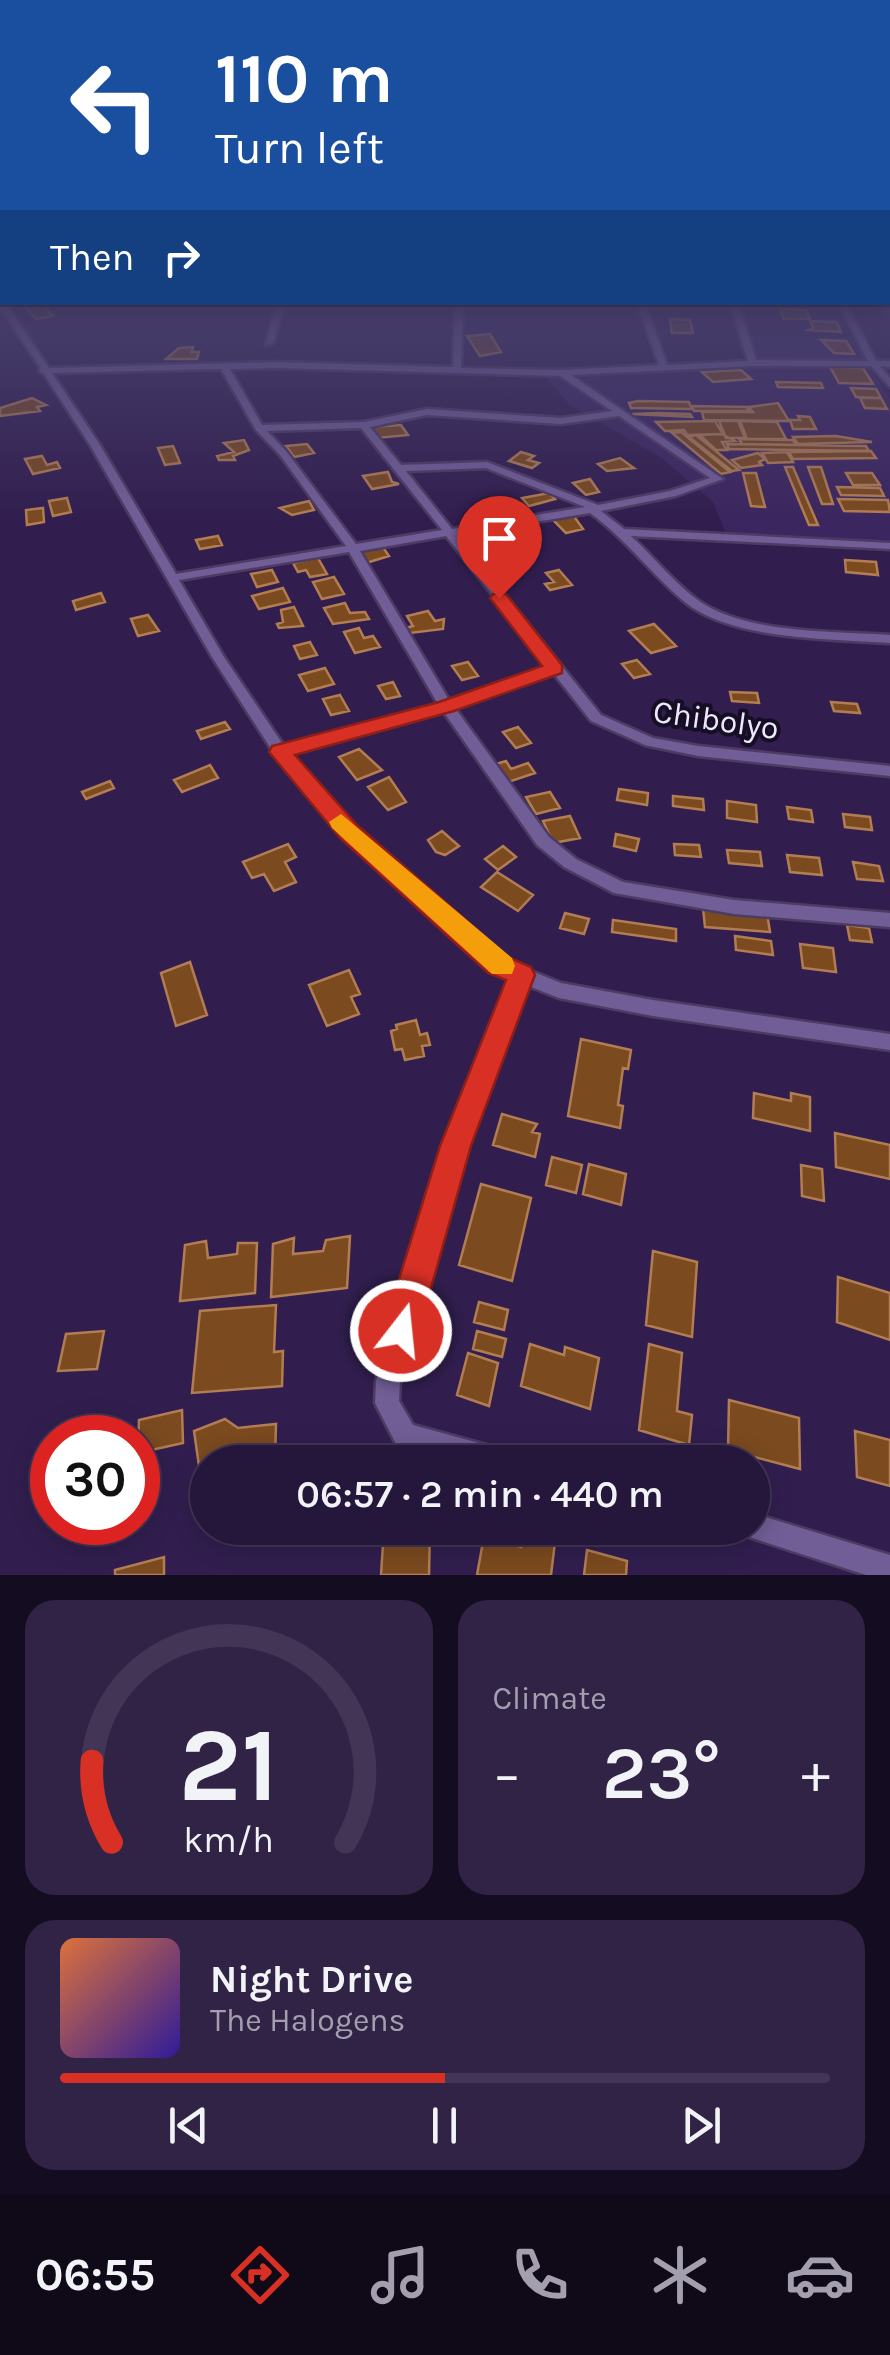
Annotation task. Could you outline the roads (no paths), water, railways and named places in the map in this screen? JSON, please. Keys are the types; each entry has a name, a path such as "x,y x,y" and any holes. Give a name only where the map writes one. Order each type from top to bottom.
{"street":[{"path":"44,372 95,445 280,752 348,832 498,965 559,990 653,1008 890,1042"},
{"path":"228,372 259,428 284,453 352,547 446,706 543,841 592,875 620,888 719,905 890,920"},
{"path":"536,372 572,372"},
{"path":"172,578 594,508 672,494 718,480 562,373"},
{"path":"259,428 364,426 427,412 561,422 621,412"},
{"name":"Chibolyo","path":"364,426 596,718 650,742 890,771"},
{"path":"396,468 487,465 594,508 692,601 714,614 750,623 890,639"},
{"path":"623,532 890,546"},
{"path":"280,752 446,706 554,669"},
{"path":"441,1445 405,1435 392,1420 387,1403 394,1354 456,1146 521,975"},
{"path":"770,1532 890,1569"}]}
